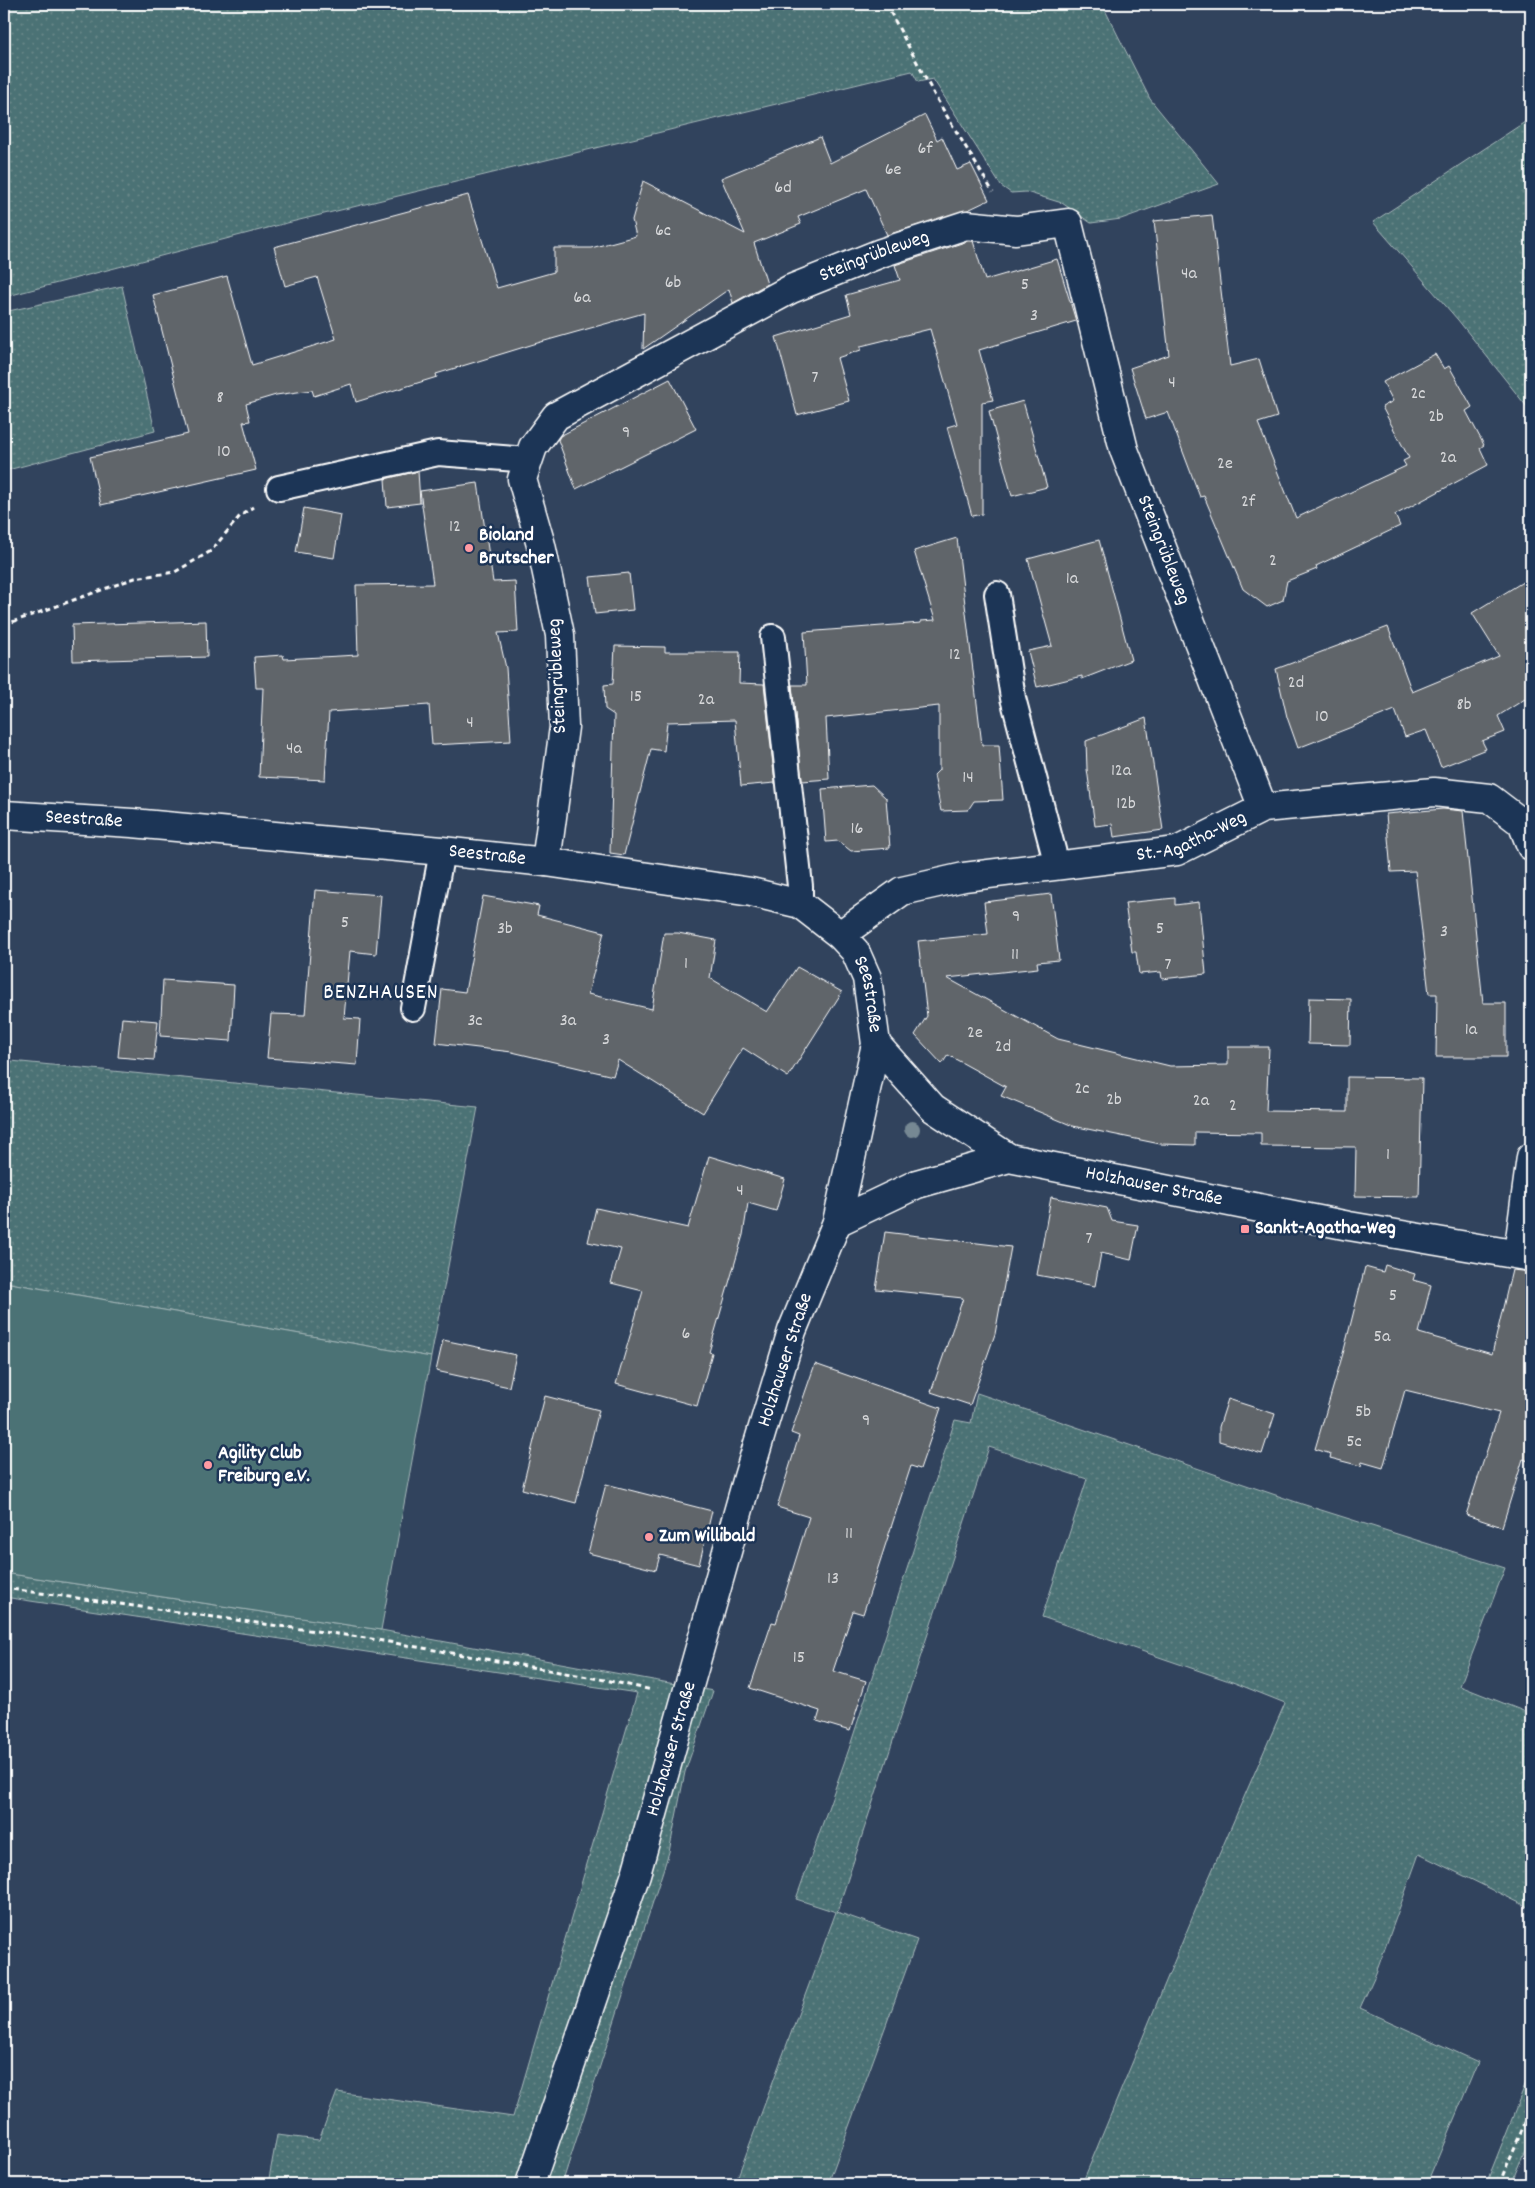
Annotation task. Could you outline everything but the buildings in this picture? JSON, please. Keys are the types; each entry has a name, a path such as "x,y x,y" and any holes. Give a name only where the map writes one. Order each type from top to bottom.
{"street":[{"name":"Steingrübleweg","path":"546,862 564,727 560,635 541,545 522,479 534,447 556,416 791,289 882,253 966,225 1016,230 1068,223 1124,450 1263,808"},
{"name":"St.-Agatha-Weg","path":"840,935 902,891 964,877 1177,851 1263,808 1434,792 1488,798 1522,823 1531,846"},
{"name":"Seestraße","path":"4,815 132,823 546,862 751,892 800,904 840,935 855,951 867,978 876,1044 837,1222"},
{"name":"Seestraße","path":"876,1044 933,1108 1009,1158"},
{"path":"1525,1255 1531,1157"},
{"name":"Holzhauser Straße","path":"530,2184 636,1874 748,1477 792,1331 837,1222 917,1184 1009,1158 1349,1226 1525,1255"}],"lane":[{"path":"279,488 438,453 529,460"},
{"path":"997,594 1012,698 1057,865"},
{"path":"773,637 800,886 800,904"},
{"path":"412,1008 442,851"}],"path":[{"path":"886,4 936,98 1016,230"},
{"path":"4,624 135,578 175,572 211,550 240,516 279,488"},
{"path":"4,1588 366,1638 605,1680 687,1698"},
{"path":"1499,2184 1531,2110"}],"green space":[{"path":"4,4 1102,4 1150,99 1219,184 1121,219 1091,223 1062,203 1026,192 1011,193 1001,186 933,79 918,82 912,71 283,224 4,297"},
{"path":"1531,118 1531,412 1458,320 1373,222"},
{"path":"122,286 155,431 4,471 4,312"},
{"path":"11,1061 478,1107 431,1357 4,1282 4,1080"},
{"name":"Agility Club Freiburg e.V.","path":"4,1282 431,1357 381,1630 4,1573"},
{"path":"977,1393 1302,1504 1505,1568 1460,1686 1531,1714 1531,1906 1530,1908 1419,1854 1376,1973 1360,2008 1478,2062 1427,2184 1082,2184 1205,1887 1285,1703 1235,1683 1042,1617 1087,1479 989,1447 837,1912 917,1940 828,2184 735,2184 836,1912 796,1899 849,1749 955,1420 971,1423"},
{"path":"4,1573 381,1630 713,1691 685,1772 669,1852 562,2184 268,2184 277,2135 319,2140 337,2092 513,2117 637,1693 4,1597"},
{"path":"1531,2071 1531,2135 1511,2184 1486,2184"}],"place":[{"name":"Bioland Brutscher","path":"469,548"},
{"name":"Sankt-Agatha-Weg","path":"1245,1229"},
{"name":"Agility Club Freiburg e.V.","path":"208,1465"},
{"name":"Zum Willibald","path":"649,1537"}],"district":[{"name":"BENZHAUSEN","path":"381,993"}]}
